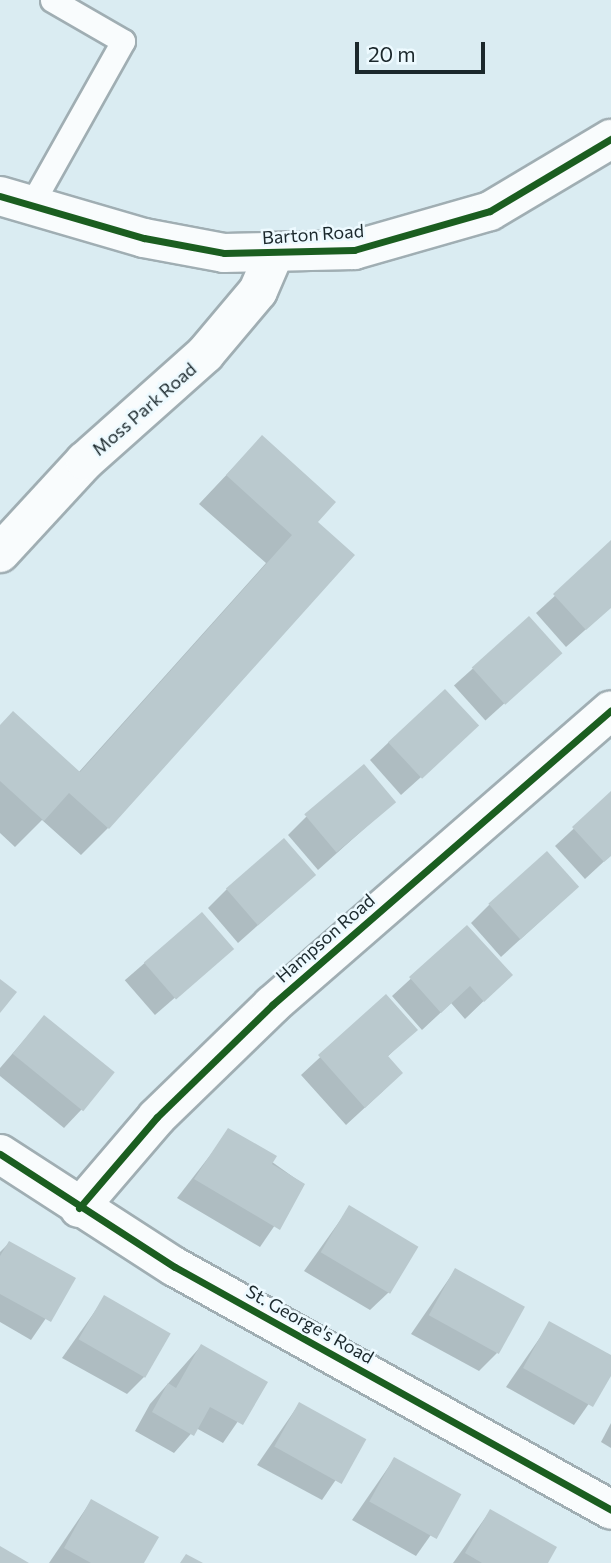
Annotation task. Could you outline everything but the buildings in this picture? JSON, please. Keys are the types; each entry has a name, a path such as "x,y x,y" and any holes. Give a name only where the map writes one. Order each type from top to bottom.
{"street":[{"name":"Barton Road","path":"15,201 144,238 224,253 274,254 354,250 423,235 490,211 611,139"},
{"name":"Moss Park Road","path":"0,553 85,461 205,354 258,291 274,254"},
{"name":"Hampson Road","path":"79,1208 157,1117 272,1005 611,710"},
{"name":"St. George's Road","path":"0,1154 79,1208 611,1510"}],"lane":[{"path":"15,201 123,41 52,0"}],"cycle path":[{"path":"0,196 144,238 224,253 354,250 490,211 611,139"},
{"path":"79,1208 157,1117 272,1005 611,710"},
{"path":"0,1154 175,1267 611,1510"}]}
